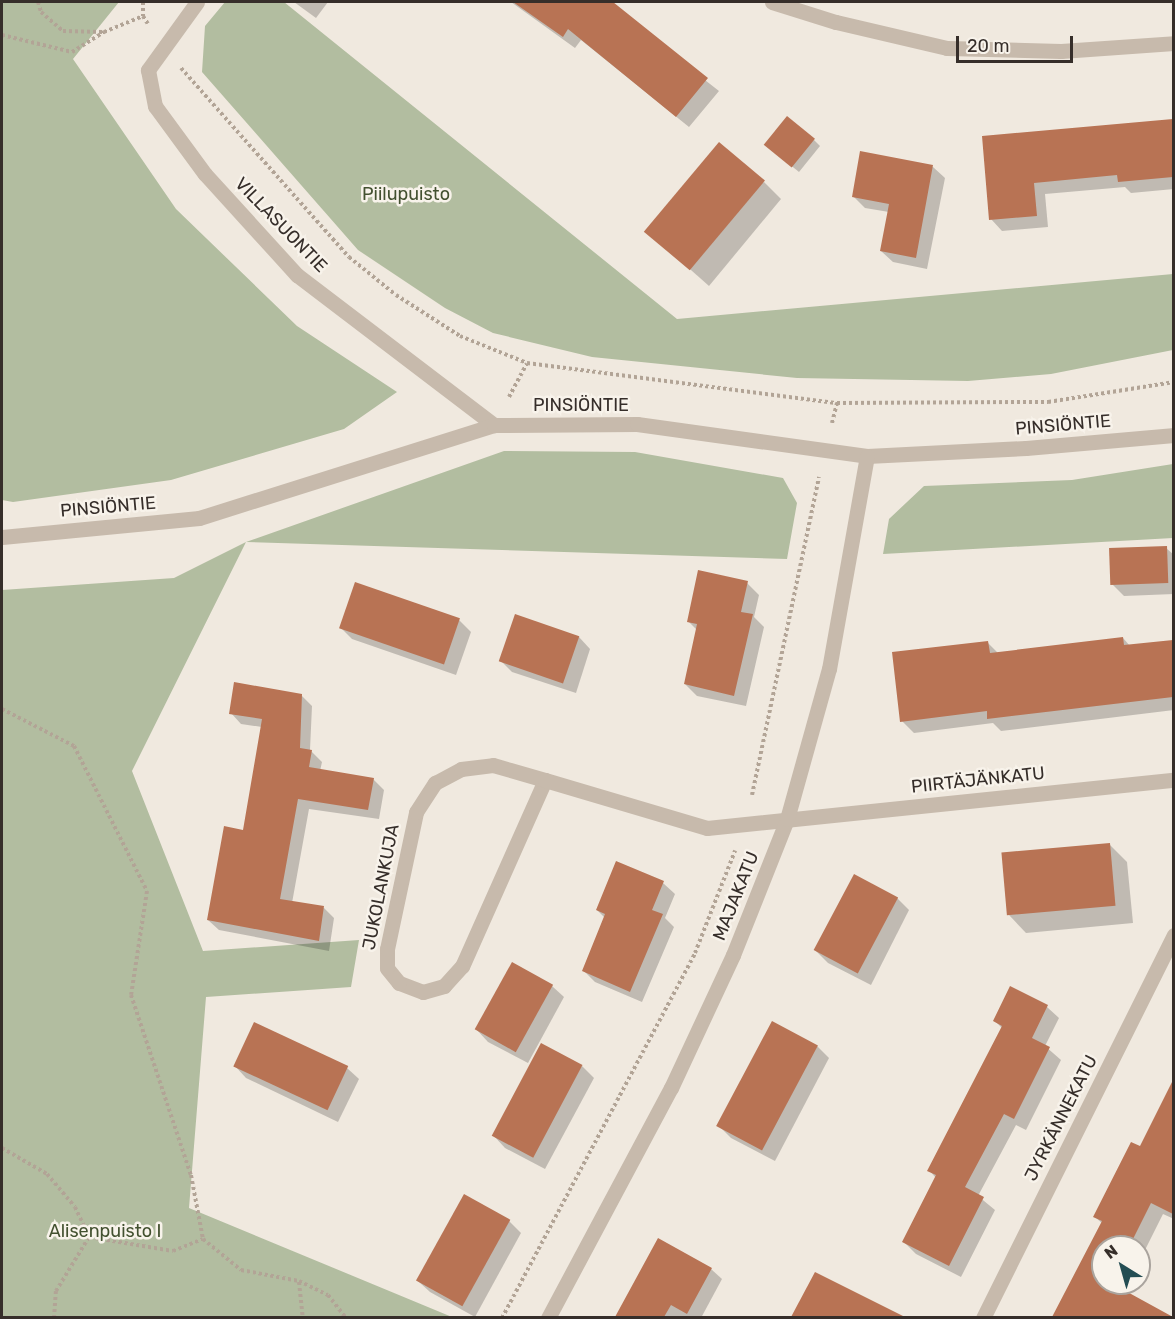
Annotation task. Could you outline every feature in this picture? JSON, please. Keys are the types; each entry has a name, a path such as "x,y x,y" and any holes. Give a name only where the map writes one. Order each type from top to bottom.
{"street":[{"name":"VILLASUONTIE","path":"197,2 148,70 155,106 205,174 297,274 494,424"},
{"path":"772,2 836,22 947,48 1060,51 1173,44"},
{"name":"PINSIÖNTIE","path":"2,537 200,518 494,424 637,424 867,456 1026,448 1173,435"},
{"name":"MAJAKATU","path":"548,1317 671,1089 734,955 787,819 828,669 867,456"},
{"name":"JUKOLANKUJA","path":"545,780 462,966 444,986 423,992 399,982 387,968 387,949 416,812 435,783 461,769 493,765 545,780 707,828 743,826 787,819"},
{"name":"PIIRTÄJÄNKATU","path":"787,819 1173,780"},
{"name":"JYRKÄNNEKATU","path":"983,1317 1173,935"}],"path":[{"path":"38,2 41,12 63,31 104,32"},
{"path":"2,35 72,52 104,32 143,16"},
{"path":"163,47 349,257 396,295 460,336 527,363 837,403 1048,402 1173,382"},
{"path":"494,424 527,363"},
{"path":"502,1317 695,953 730,869 758,772 837,403"},
{"path":"2,709 74,746 147,891 131,995 191,1175 203,1239 241,1270 298,1281 328,1294 345,1317"},
{"path":"2,1148 47,1174 75,1207 89,1237"},
{"path":"89,1237 173,1251 203,1239"},
{"path":"54,1317 56,1291 89,1237"},
{"path":"298,1281 303,1317"}],"green space":[{"path":"2,2 119,2 73,59 176,209 297,326 397,392 344,429 171,480 13,502 2,500"},
{"name":"Piilupuisto","path":"225,2 284,2 677,319 1173,274 1173,350 1051,374 968,381 797,378 592,357 493,333 445,308 358,250 202,72 205,26"},
{"path":"504,451 635,452 783,478 797,503 787,559 246,542"},
{"path":"1173,464 1173,538 883,554 889,519 924,486 1072,480"},
{"name":"Alisenpuisto I","path":"246,542 132,771 203,951 359,940 351,987 206,997 189,1208 452,1317 2,1317 2,590 174,578"}],"building":[{"path":"513,2 613,2 708,78 676,117 568,29 563,37"},
{"path":"787,116 815,139 792,167 764,145"},
{"path":"1173,119 1173,177 1118,182 1117,175 1034,183 1037,216 989,220 982,136"},
{"path":"719,142 765,181 690,270 644,232"},
{"path":"860,151 933,165 916,258 880,251 889,204 852,197"},
{"path":"1167,546 1168,583 1110,585 1109,548"},
{"path":"698,570 748,581 741,612 753,614 734,696 684,684 697,624 687,622"},
{"path":"355,582 460,618 444,664 339,628"},
{"path":"515,614 579,636 563,683 499,661"},
{"path":"1123,637 1124,645 1173,640 1173,697 987,719 987,711 900,722 892,652 988,641 990,653"},
{"path":"234,682 302,694 300,748 312,750 309,767 374,778 368,810 298,799 280,899 324,906 319,941 207,920 224,826 243,830 262,719 229,714"},
{"path":"1110,843 1115,906 1007,915 1001,852"},
{"path":"616,861 664,881 652,910 663,914 630,992 582,971 605,914 596,910"},
{"path":"854,874 898,897 858,973 814,950"},
{"path":"512,962 553,985 516,1052 475,1029"},
{"path":"1010,986 1048,1005 1032,1038 1050,1047 1014,1119 1004,1114 965,1187 984,1197 949,1266 902,1242 936,1175 927,1171 1002,1026 993,1021"},
{"path":"772,1021 818,1045 762,1150 716,1126"},
{"path":"254,1022 348,1066 328,1110 233,1066"},
{"path":"541,1043 582,1065 533,1158 492,1136"},
{"path":"1173,1080 1173,1214 1151,1203 1135,1235 1095,1235 1102,1221 1093,1217 1131,1142 1140,1146"},
{"path":"464,1194 510,1220 462,1306 416,1281"},
{"path":"658,1238 712,1268 687,1314 671,1305 664,1317 615,1317"},
{"path":"1091,1242 1091,1295 1133,1295 1173,1317 1052,1317"},
{"path":"815,1272 905,1317 791,1317"}]}
